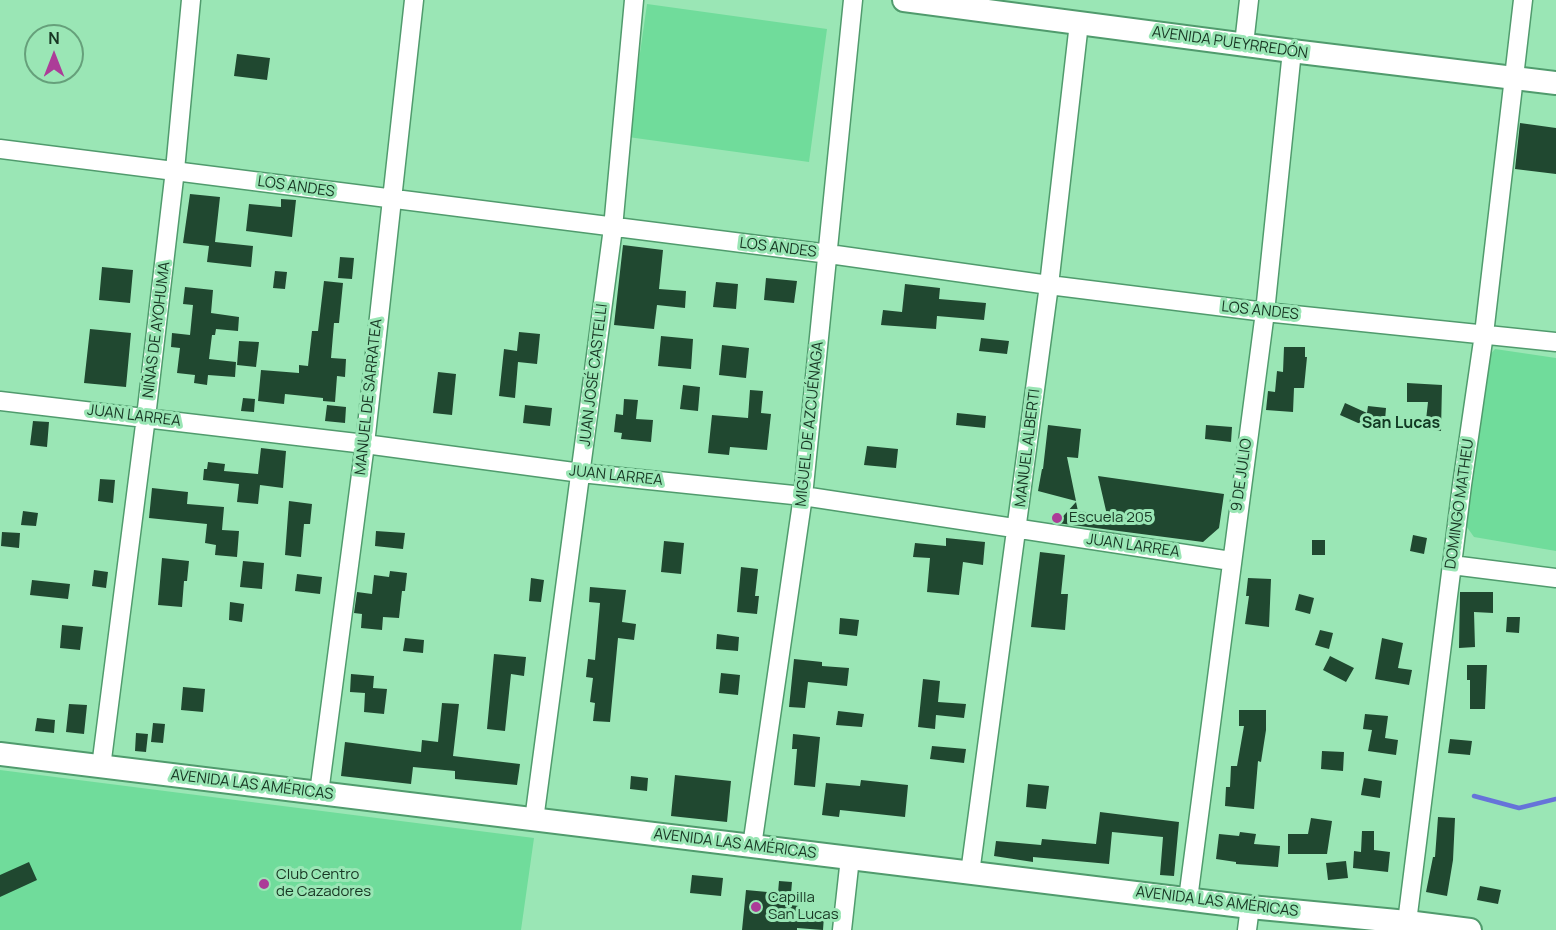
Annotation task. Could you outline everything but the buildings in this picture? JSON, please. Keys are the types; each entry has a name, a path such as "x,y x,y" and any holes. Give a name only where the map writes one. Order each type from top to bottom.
{"main road":[{"name":"AVENIDA PUEYRREDÓN","path":"904,0 953,4 1292,51 1556,83"},
{"name":"AVENIDA LAS AMÉRICAS","path":"0,754 1406,926 1470,930"}],"street":[{"name":"NIÑAS DE AYOHUMA","path":"101,767 175,170 191,0"},
{"name":"MANUEL DE SARRATEA","path":"319,793 365,444 414,0"},
{"name":"JUAN JOSÉ CASTELLI","path":"534,819 613,228 634,0"},
{"name":"MIGUEL DE AZCUÉNAGA","path":"752,846 802,496 829,254 853,0"},
{"path":"1244,44 1249,0"},
{"name":"DOMINGO MATHEU","path":"1406,926 1484,334 1522,0"},
{"name":"MANUEL ALBERTI","path":"970,873 1018,529 1079,23"},
{"name":"9 DE JULIO","path":"1188,899 1264,312 1292,51"},
{"name":"LOS ANDES","path":"0,149 829,254 1264,312 1556,342"},
{"name":"JUAN LARREA","path":"0,401 365,444 581,473 802,496 1231,561"},
{"path":"1452,565 1556,578"},
{"path":"842,930 850,858"},
{"path":"1247,930 1250,907"}],"green space":[{"path":"647,4 827,29 809,162 628,137"},
{"path":"1495,349 1556,358 1556,551 1474,537 1464,523 1483,362"},
{"name":"Club Centro de Cazadores","path":"0,770 534,838 521,930 0,930"}],"waterway":[{"path":"1474,796 1519,808 1556,799"}],"place":[{"name":"Escuela 205","path":"1057,518"},
{"name":"Club Centro de Cazadores","path":"264,884"},
{"name":"Capilla San Lucas","path":"756,907"}],"district":[{"name":"San Lucas","path":"1401,424"}]}
